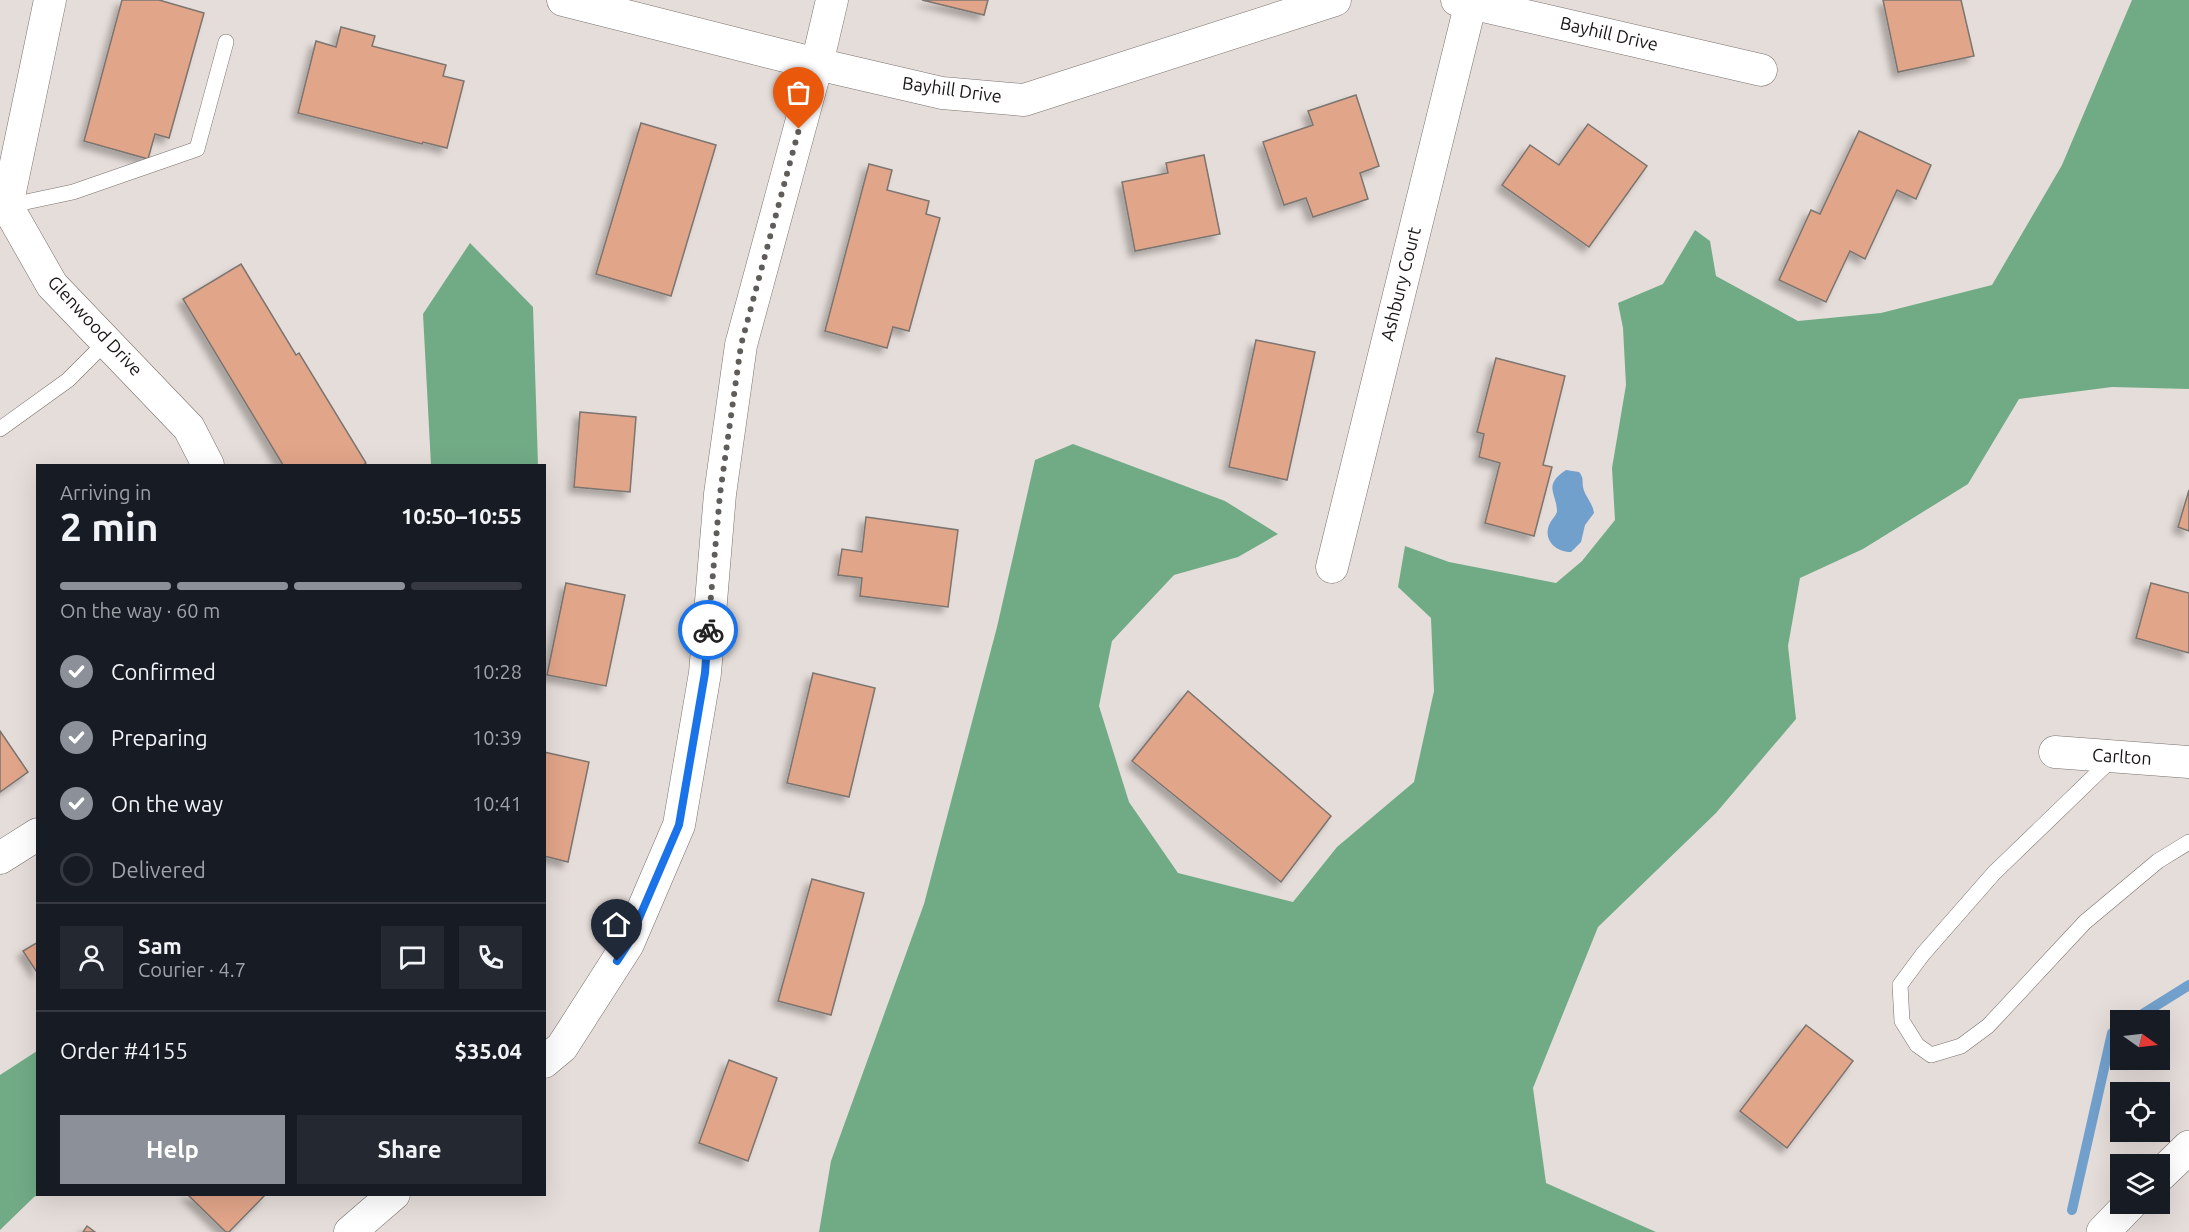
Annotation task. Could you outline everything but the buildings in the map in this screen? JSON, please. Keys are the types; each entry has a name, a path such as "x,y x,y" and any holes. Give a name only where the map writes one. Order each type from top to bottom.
{"street":[{"path":"4,207 50,0"},
{"name":"Bayhill Drive","path":"563,0 942,93 1024,100 1335,0"},
{"path":"546,1060 562,1047 628,944 679,825 705,673 720,494 741,345 817,64 832,0"},
{"name":"Bayhill Drive","path":"1464,1 1761,70"},
{"name":"Ashbury Court","path":"1332,567 1464,1"},
{"name":"Glenwood Drive","path":"4,207 52,285 189,428 207,464"},
{"name":"Carlton","path":"2055,752 2189,762"},
{"path":"0,858 36,835"},
{"path":"2170,1165 2189,1147"},
{"path":"350,1232 392,1196"},
{"path":"2103,1232 2120,1214"}],"lane":[{"path":"4,207 73,192 197,149 226,42"},
{"path":"0,429 68,380 107,341"},
{"path":"2115,756 1994,873 1923,954 1900,985 1902,1021 1917,1045 1931,1055 1960,1046 1988,1026 2085,922 2158,861 2189,842"}],"green space":[{"path":"2132,0 2189,0 2189,389 2112,387 2019,399 1968,484 1863,549 1800,578 1788,646 1796,719 1716,813 1598,927 1533,1088 1546,1183 1656,1232 819,1232 831,1161 924,904 997,627 1035,460 1073,444 1225,501 1278,534 1238,557 1174,575 1112,641 1099,706 1129,802 1178,873 1293,902 1337,847 1414,782 1434,691 1431,618 1398,587 1405,546 1449,562 1556,583 1582,561 1615,520 1612,468 1626,385 1623,328 1618,303 1663,284 1695,230 1710,241 1716,276 1798,321 1881,313 1992,285 2062,165"},
{"path":"470,243 533,307 538,464 431,464 423,314"},
{"path":"36,1052 36,1196 0,1230 0,1075"}],"water":[{"path":"1566,470 1581,474 1584,491 1594,513 1585,525 1581,542 1571,552 1556,548 1548,536 1549,525 1557,512 1552,490 1554,481"}],"waterway":[{"path":"2149,1010 2189,985"},
{"path":"2072,1210 2110,1042"}],"way so far":[{"path":"708,630 720,494 741,345 799,129"}],"route":[{"path":"617,961 628,944 679,825 705,673 708,630"}]}
